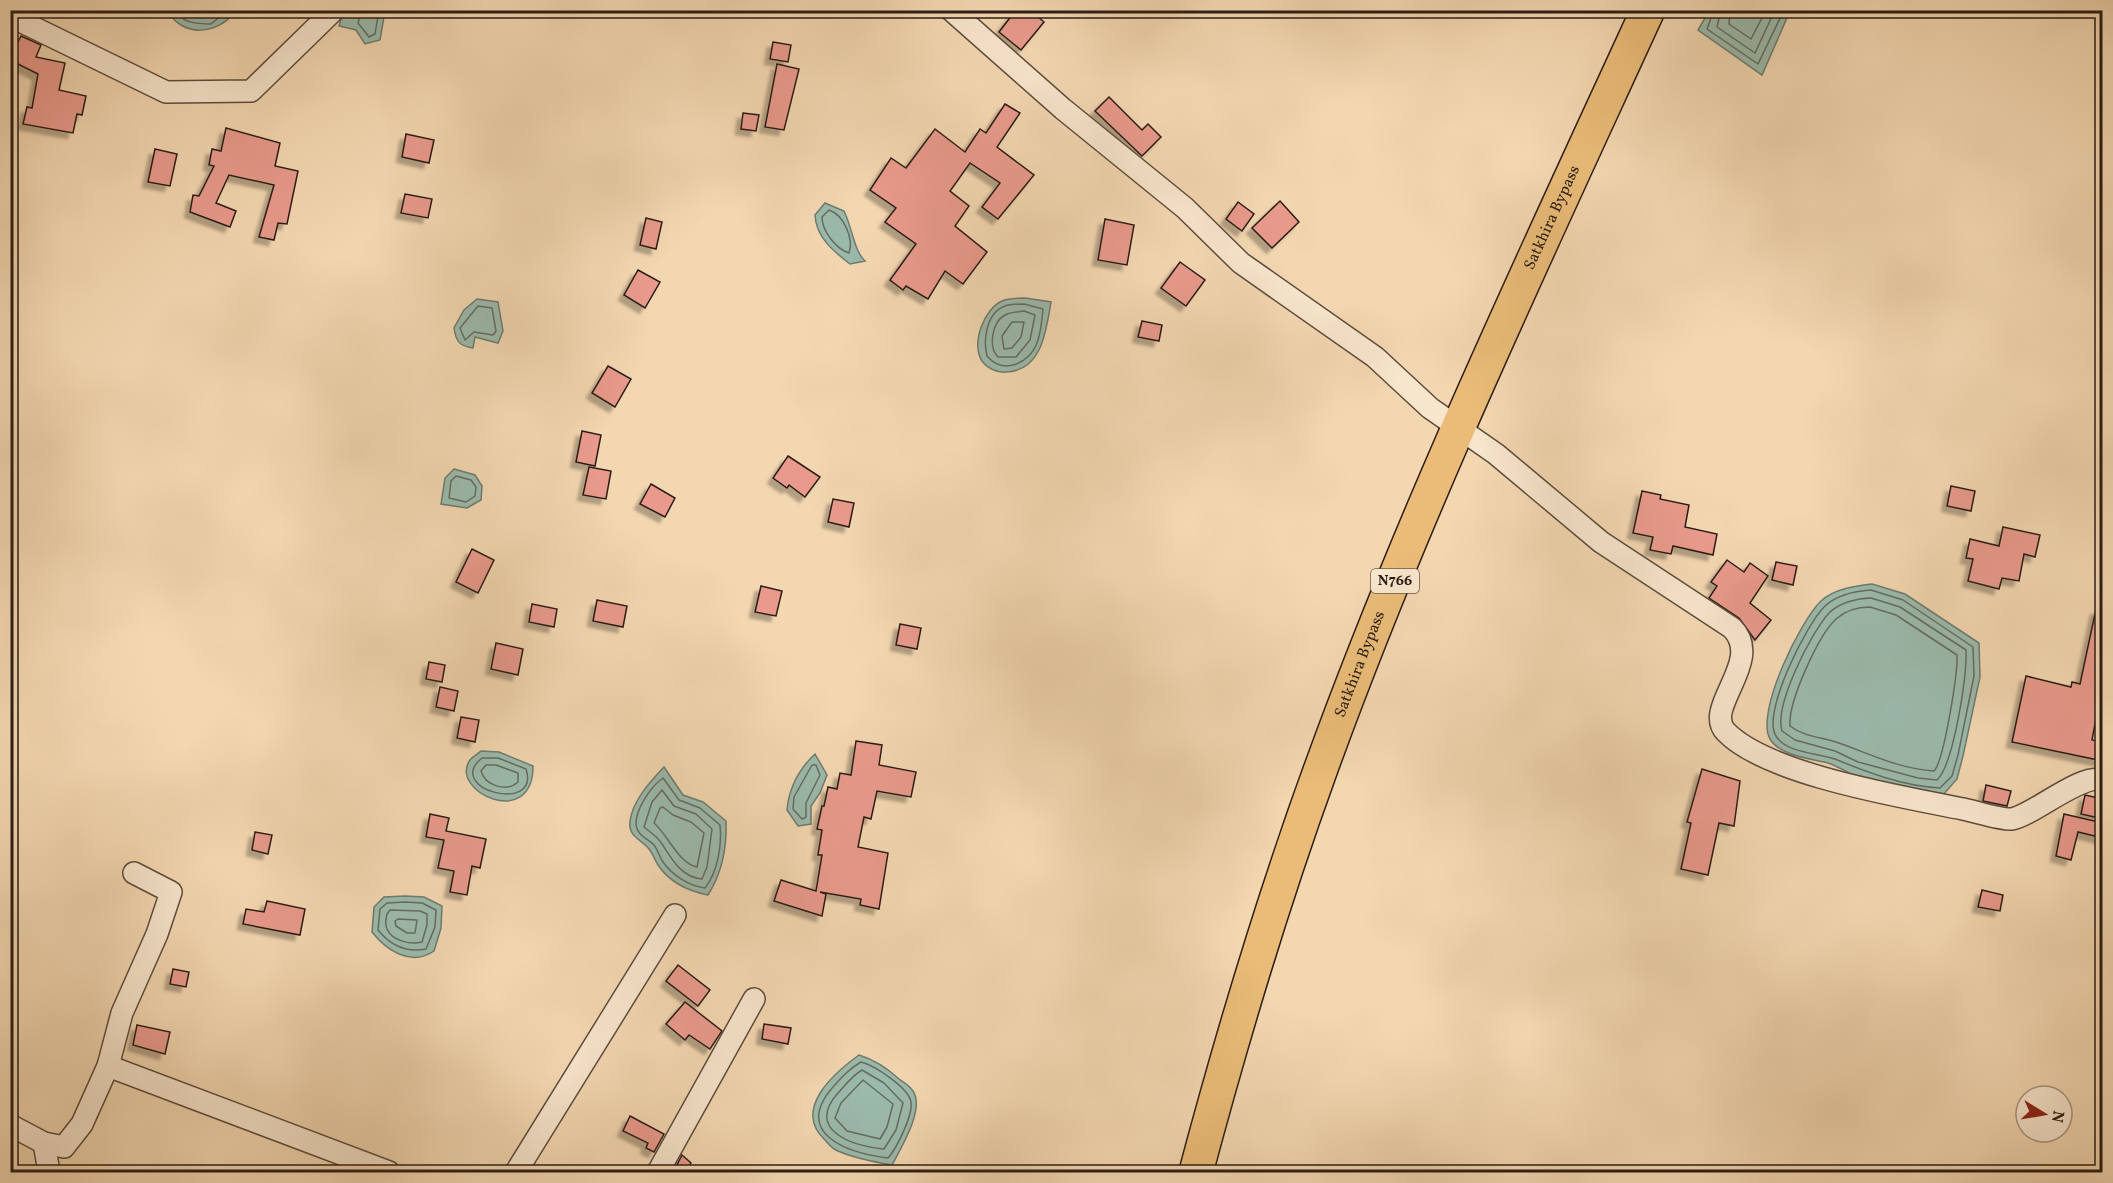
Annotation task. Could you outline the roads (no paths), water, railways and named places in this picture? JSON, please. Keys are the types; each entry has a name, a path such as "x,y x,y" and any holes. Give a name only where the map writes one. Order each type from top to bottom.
{"highway":[{"name":"Satkhira Bypass","path":"1196,1173 1242,1001 1320,770 1458,426 1648,10"}],"street":[{"path":"10,16 166,92 250,91 334,10"},
{"path":"951,10 1063,109 1185,208 1241,263 1375,357 1430,408 1496,454 1602,542 1740,635 1744,650 1722,712 1721,724 1725,732 1749,748 1850,786 2011,819 2066,791 2097,778 2103,780"},
{"path":"10,1125 44,1143 64,1147 82,1124 108,1066 122,1013 157,934 171,892 134,873"},
{"path":"516,1173 675,915"},
{"path":"658,1173 754,999"},
{"path":"108,1066 389,1173"},
{"path":"44,1143 49,1173"}],"water":[{"path":"168,11 235,11 220,25 201,30 182,26"},
{"path":"357,11 385,11 380,40 365,44 356,30 339,26 342,15 355,16"},
{"path":"1709,11 1790,11 1762,75 1698,30"},
{"path":"825,203 844,211 858,251 865,261 850,264 822,237 815,215"},
{"path":"1025,298 1051,302 1040,348 1028,365 1018,370 999,372 992,370 984,364 979,354 981,327 990,311 1002,301"},
{"path":"477,299 498,302 503,331 498,343 475,337 473,348 459,342 454,328 464,310"},
{"path":"454,469 475,475 482,486 481,500 467,508 441,504 445,478"},
{"path":"1872,584 1905,594 1979,643 1980,677 1963,756 1957,779 1943,795 1864,779 1828,763 1789,753 1775,745 1770,739 1767,726 1774,689 1802,627 1826,597 1851,587"},
{"path":"481,751 499,752 533,766 529,786 520,797 507,801 493,799 480,793 471,783 466,772 470,760"},
{"path":"815,754 827,775 820,793 811,806 811,824 798,826 787,810 788,802 796,779"},
{"path":"664,767 683,795 703,802 726,821 723,860 708,895 693,891 668,877 649,849 631,831 630,821 635,806 643,792"},
{"path":"384,897 424,897 442,906 441,928 434,951 425,956 408,957 400,954 384,945 372,932 374,907"},
{"path":"859,1055 890,1071 910,1087 916,1099 914,1118 892,1165 857,1158 836,1150 816,1128 813,1116 820,1092"}]}
